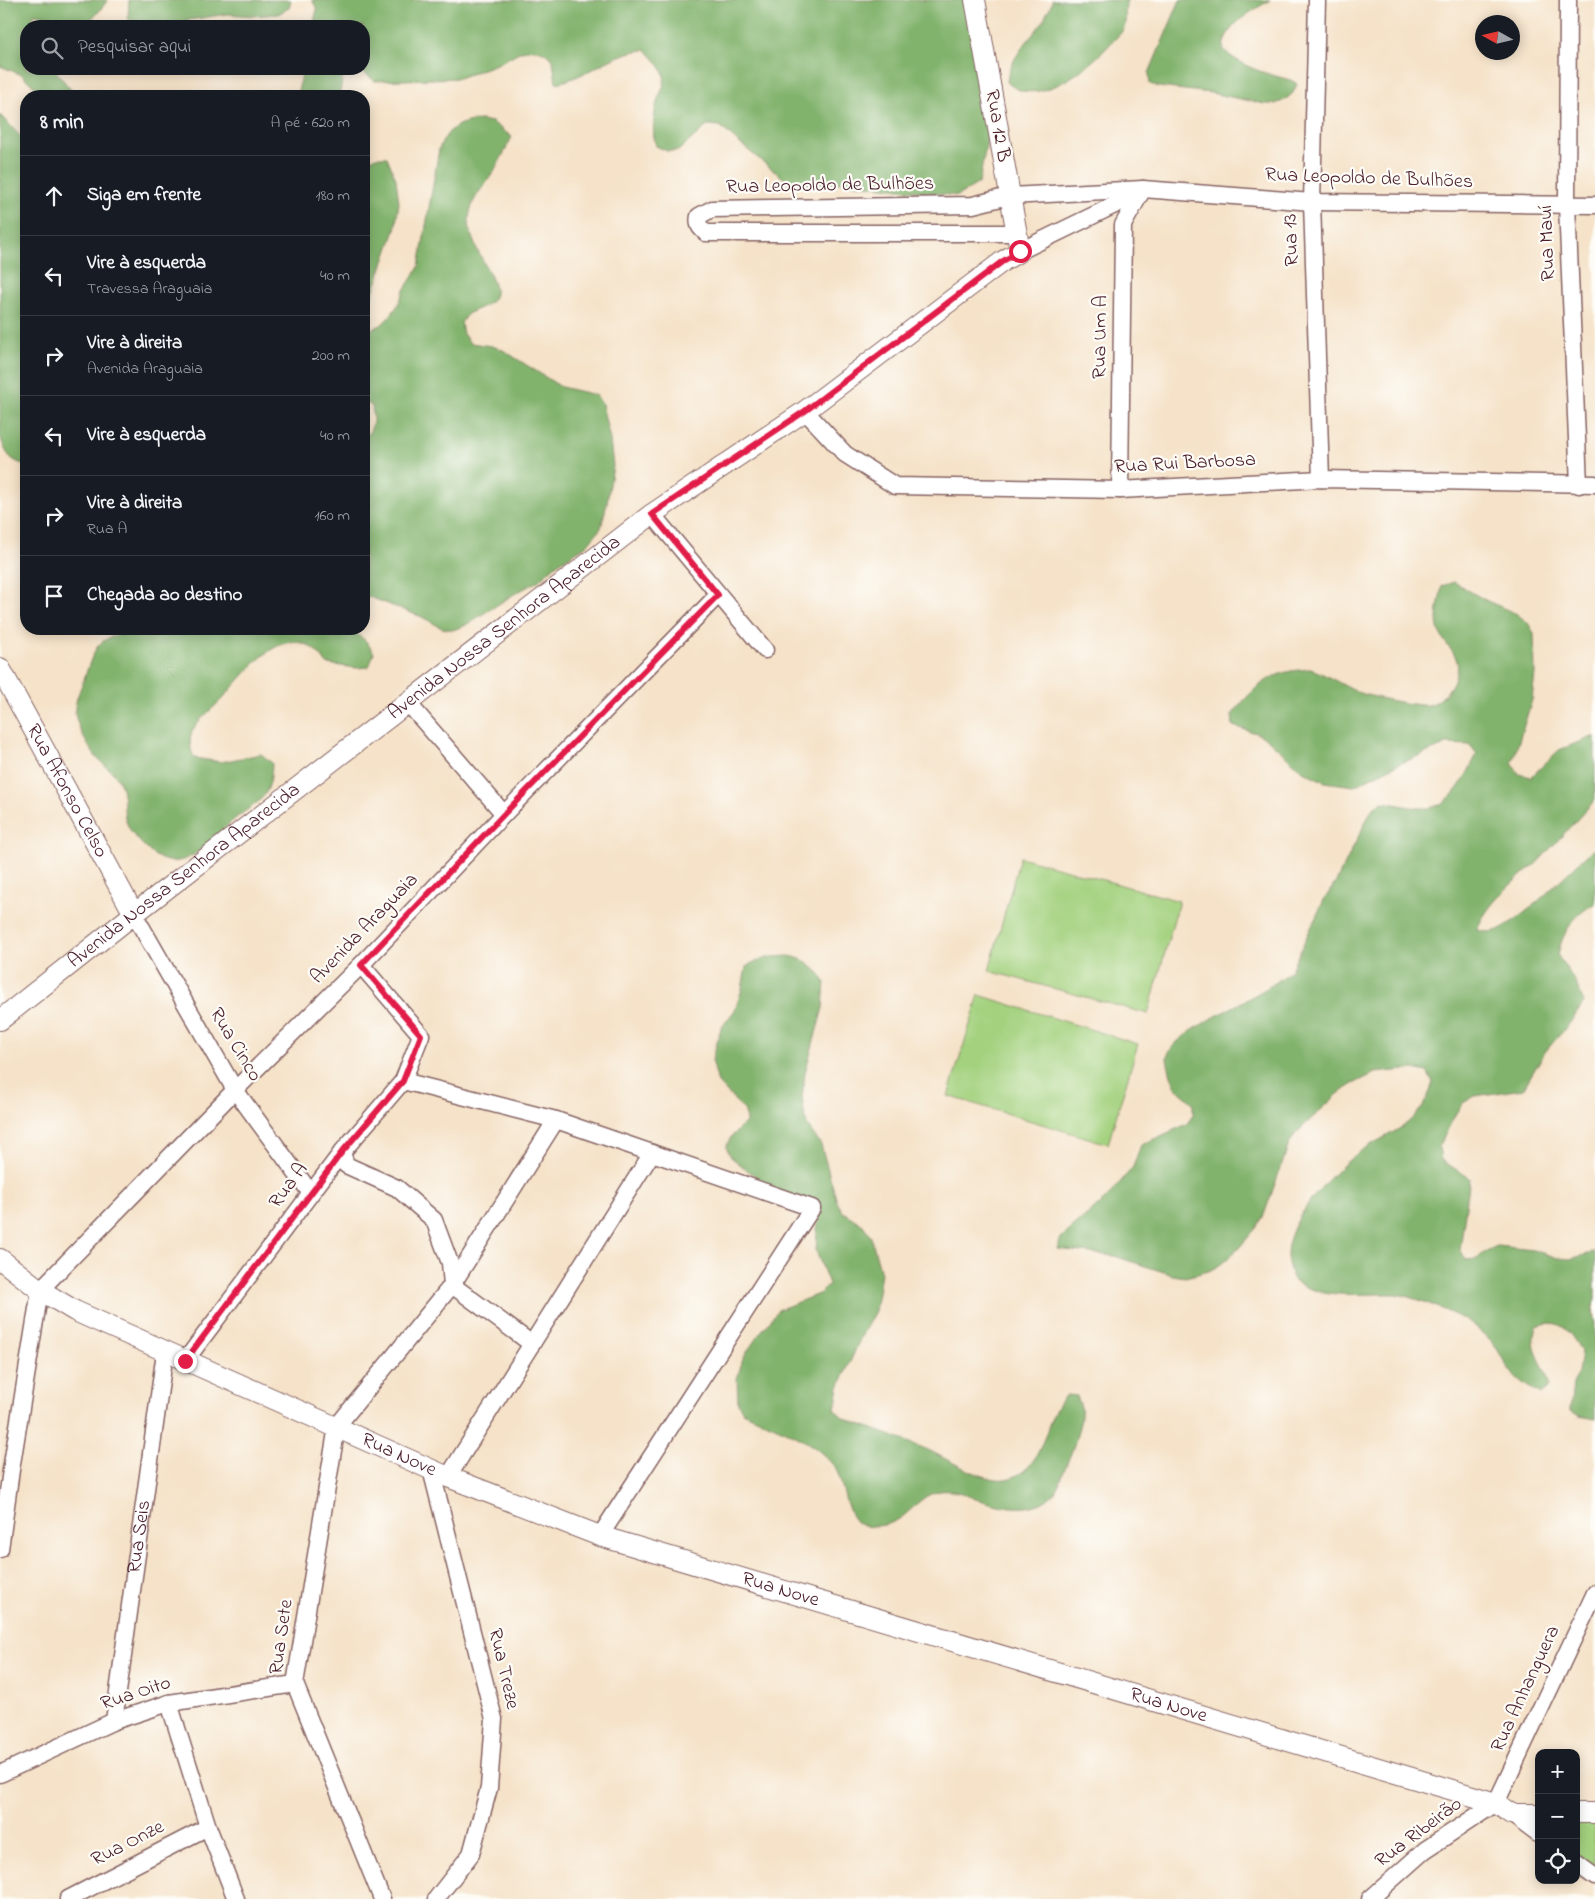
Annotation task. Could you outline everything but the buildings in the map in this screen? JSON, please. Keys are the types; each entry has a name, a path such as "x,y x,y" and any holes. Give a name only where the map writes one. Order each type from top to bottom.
{"street":[{"name":"Rua 12 B","path":"974,0 1019,242"},
{"name":"Rua 13","path":"1317,0 1312,202 1322,479"},
{"name":"Rua Mauí","path":"1568,0 1567,204 1587,485"},
{"name":"Rua Leopoldo de Bulhões","path":"1143,189 1127,200 1019,242 706,233 699,227 697,222 698,216 712,209 973,205 1009,196 1143,189 1312,202 1595,205"},
{"name":"Rua Um A","path":"1120,490 1123,225 1143,189"},
{"name":"Avenida Nossa Senhora Aparecida","path":"0,1020 134,914 652,514 805,411 1003,261 1019,242"},
{"name":"Rua Rui Barbosa","path":"805,411 845,454 895,486 1120,490 1322,479 1587,485"},
{"path":"652,514 765,650"},
{"name":"Avenida Araguaia","path":"40,1290 235,1090 361,965 504,814 718,595"},
{"name":"Rua Afonso Celso","path":"0,668 134,914"},
{"path":"408,703 504,814"},
{"name":"Rua Cinco","path":"134,914 235,1090 310,1192"},
{"name":"Rua A","path":"185,1361 310,1192 403,1081 421,1035 361,965"},
{"path":"403,1081 556,1120 812,1208 600,1536"},
{"path":"337,1426 452,1285 556,1120"},
{"path":"342,1152 346,1165 397,1188 434,1220 450,1263 452,1285 532,1344"},
{"path":"440,1473 532,1344 652,1153"},
{"path":"0,1259 40,1290 5,1465 0,1549"},
{"name":"Rua Nove","path":"40,1290 75,1311 185,1361 337,1426 440,1473 600,1536 1504,1808 1535,1832"},
{"name":"Rua Seis","path":"114,1721 166,1352"},
{"name":"Rua Sete","path":"337,1426 295,1684 382,1899"},
{"name":"Rua Treze","path":"436,1899 471,1854 489,1788 494,1719 440,1473"},
{"name":"Rua Anhanguera","path":"1504,1808 1595,1593"},
{"name":"Rua Oito","path":"0,1774 114,1721 169,1703 295,1684"},
{"path":"169,1703 208,1827 236,1899"},
{"path":"1504,1808 1535,1813"},
{"name":"Rua Ribeirão","path":"1370,1899 1426,1850 1504,1808"},
{"path":"1580,1814 1595,1813"},
{"name":"Rua Onze","path":"68,1899 208,1827"},
{"path":"1580,1866 1595,1877"}],"green space":[{"path":"0,0 108,0 88,20 64,20 34,14 32,20 20,20 20,74 0,66"},
{"path":"129,0 291,0 289,8 278,14 253,16 227,14 189,20 128,19"},
{"path":"312,0 976,0 990,124 979,183 957,196 841,182 792,185 720,126 708,125 678,151 667,151 656,146 653,129 655,110 664,85 664,76 659,65 646,50 622,55 578,76 556,83 553,60 544,52 533,49 521,51 497,64 459,78 375,81 367,75 370,75 370,20 314,20 317,9"},
{"path":"1052,0 1127,0 1123,29 1103,52 1078,73 1063,82 1048,89 1033,92 1019,90 1007,82 1009,73 1016,57 1043,21"},
{"path":"1180,0 1270,0 1247,14 1234,26 1225,40 1223,49 1249,67 1295,82 1297,84 1293,93 1285,100 1275,104 1265,104 1211,93 1159,87 1150,84 1149,73"},
{"path":"22,75 59,75 71,90 38,90"},
{"path":"302,75 343,75 340,90 298,90"},
{"path":"0,115 20,136 20,463 8,455 0,436"},
{"path":"481,120 492,122 512,137 497,167 475,198 470,211 470,228 473,239 492,279 495,294 491,302 465,317 461,323 463,334 470,343 492,346 503,350 561,387 596,395 602,404 610,440 613,466 601,528 587,545 557,564 538,581 464,626 453,630 442,628 422,617 370,597 370,431 373,416 372,406 370,405 370,330 381,325 390,316 419,267 439,149 450,131 466,122"},
{"path":"375,157 387,157 396,179 399,203 395,230 370,301 370,161"},
{"path":"1454,582 1485,600 1517,614 1528,623 1534,633 1535,673 1532,700 1512,763 1519,774 1531,777 1559,750 1595,736 1595,800 1536,864 1502,894 1487,912 1477,930 1494,931 1513,921 1537,902 1595,848 1595,904 1581,913 1570,925 1562,940 1558,956 1575,981 1584,1003 1545,1052 1523,1089 1475,1096 1463,1103 1439,1147 1441,1160 1470,1178 1460,1249 1466,1260 1477,1259 1486,1251 1497,1246 1533,1250 1558,1258 1570,1259 1595,1252 1595,1299 1593,1314 1595,1323 1595,1419 1579,1416 1570,1410 1573,1384 1578,1373 1581,1351 1573,1337 1558,1325 1552,1323 1536,1326 1534,1343 1549,1385 1542,1394 1525,1385 1514,1376 1497,1349 1480,1331 1444,1310 1401,1295 1328,1293 1304,1286 1293,1280 1287,1254 1289,1240 1312,1198 1335,1173 1358,1153 1393,1133 1412,1119 1427,1097 1433,1082 1427,1072 1414,1069 1375,1073 1338,1094 1295,1134 1288,1147 1264,1215 1257,1227 1238,1249 1220,1265 1209,1271 1185,1277 1114,1256 1057,1249 1061,1238 1107,1198 1133,1167 1141,1145 1187,1124 1193,1115 1193,1103 1173,1082 1167,1058 1173,1047 1202,1024 1262,991 1291,970 1324,900 1336,882 1372,809 1382,802 1417,808 1429,808 1446,801 1459,787 1477,754 1470,745 1447,744 1392,767 1354,786 1325,782 1303,771 1266,738 1233,726 1232,715 1253,691 1269,679 1288,672 1309,669 1369,696 1423,705 1434,703 1447,692 1453,682 1458,665 1457,660 1441,636 1437,620 1442,586"},
{"path":"117,635 358,635 366,641 374,653 369,667 356,668 327,664 313,649 299,642 285,643 272,649 246,672 194,728 190,739 191,747 194,758 221,762 261,754 272,763 269,786 260,800 230,823 201,850 180,861 169,861 158,857 134,836 126,821 121,786 115,775 90,749 79,728 75,714 78,696 96,649 109,638"},
{"path":"1020,857 1179,901 1148,1014 989,971"},
{"path":"789,956 801,959 810,965 825,982 823,1008 805,1073 802,1097 807,1125 821,1145 837,1202 843,1212 863,1225 871,1237 881,1273 875,1311 839,1387 835,1410 844,1418 926,1449 970,1471 988,1478 1006,1479 1023,1472 1030,1465 1036,1457 1060,1403 1066,1395 1077,1396 1081,1412 1073,1447 1061,1480 1054,1493 1047,1500 1029,1507 1009,1507 989,1503 966,1494 940,1491 923,1499 896,1521 876,1526 864,1526 857,1523 852,1517 837,1471 824,1456 803,1440 743,1412 738,1403 737,1379 743,1358 757,1337 778,1310 821,1293 829,1284 816,1251 818,1214 776,1193 731,1157 726,1147 731,1137 746,1122 745,1111 718,1083 712,1060 721,1028 735,1010 742,989 746,967 761,959"},
{"path":"979,995 1138,1044 1108,1144 948,1096"},
{"path":"1580,1821 1595,1821 1595,1871 1580,1860"}],"route":[{"path":"185,1361 310,1192 403,1081 421,1035 361,965 504,814 718,595 652,514 805,411 1003,261 1020,251"}]}
